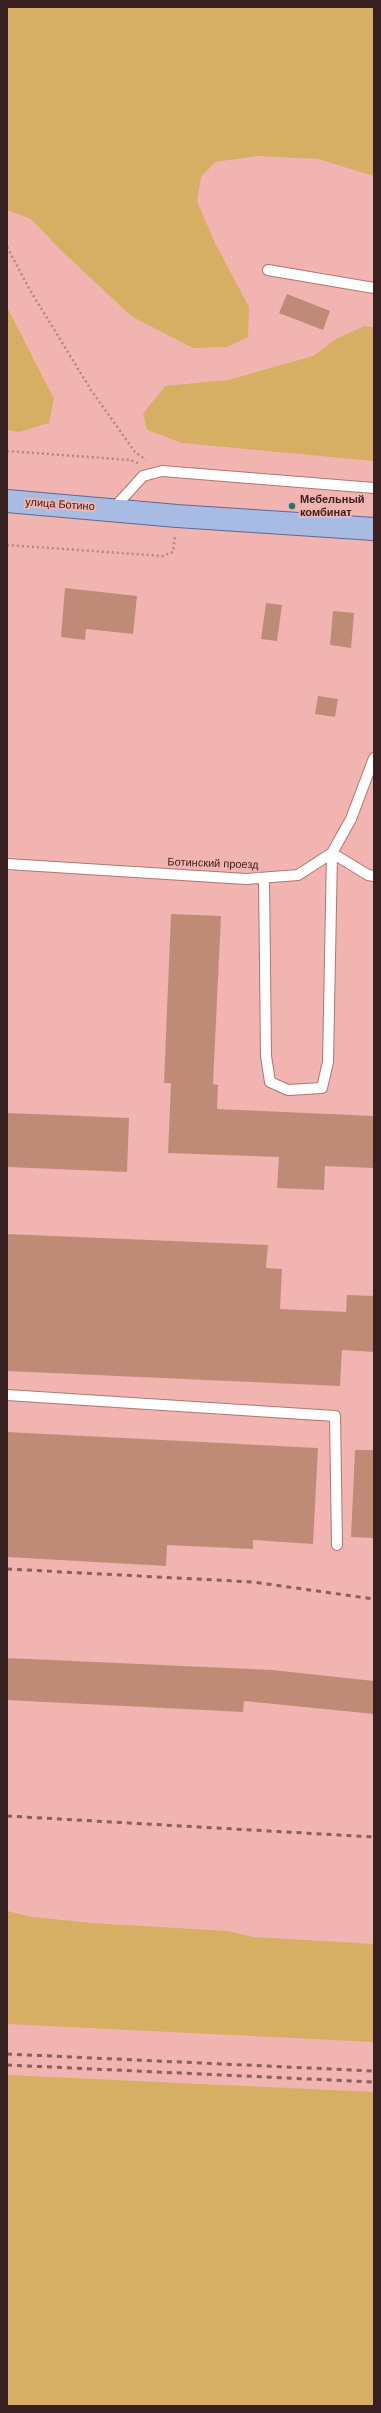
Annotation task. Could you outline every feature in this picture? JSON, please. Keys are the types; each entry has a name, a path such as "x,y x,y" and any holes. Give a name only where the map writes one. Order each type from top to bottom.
{"main road":[{"name":"улица Ботино","path":"7,501 113,509 177,516 374,530"}],"lane":[{"path":"268,270 374,288"},
{"path":"113,509 143,476 162,471 374,488"},
{"name":"Ботинский проезд","path":"7,864 246,879 298,875 332,853 351,819 374,758"},
{"path":"332,853 368,875 374,876"},
{"path":"264,878 266,1056 270,1082 288,1090 322,1088 328,1062 332,853"},
{"path":"7,1396 335,1416 337,1545"}],"path":[{"path":"7,247 30,290 100,403 135,452 162,471"},
{"path":"7,451 130,460 162,471"},
{"path":"7,545 162,556 172,552 177,516"}],"shaded area":[{"path":"7,7 374,7 374,176 318,159 258,156 215,162 201,177 197,201 214,241 249,307 248,337 227,347 193,348 131,316 63,252 31,219 7,210"},
{"path":"7,307 54,399 49,423 19,432 7,430"},
{"path":"364,326 374,327 374,461 182,443 147,430 143,414 165,386 228,380 313,356 336,339"},
{"path":"7,1911 33,1917 91,1923 228,1931 253,1937 374,1944 374,2042 7,2024"},
{"path":"7,2075 374,2092 374,2406 7,2406"}],"building":[{"path":"287,294 330,311 323,330 279,313"},
{"path":"65,588 137,596 133,634 86,629 85,640 61,637"},
{"path":"266,603 282,605 277,641 261,639"},
{"path":"333,611 354,613 351,648 330,645"},
{"path":"318,696 338,699 335,717 315,714"},
{"path":"171,914 221,916 213,1084 218,1085 217,1109 374,1116 374,1168 325,1166 324,1190 277,1188 279,1157 168,1153 171,1083 164,1083"},
{"path":"8,1113 129,1118 127,1172 7,1167"},
{"path":"7,1234 268,1245 266,1268 282,1269 280,1309 346,1312 347,1295 374,1296 374,1352 342,1350 340,1386 7,1371"},
{"path":"7,1432 318,1448 313,1544 253,1540 253,1549 167,1545 166,1566 7,1557"},
{"path":"355,1450 374,1450 374,1538 351,1537"},
{"path":"7,1658 272,1670 374,1681 374,1714 244,1701 243,1712 7,1700"}],"railway":[{"path":"7,1569 253,1582 374,1599"},
{"path":"7,1816 374,1837"},
{"path":"7,2054 374,2071"},
{"path":"7,2065 374,2082"}],"place":[{"name":"Мебельный комбинат","path":"292,506"}]}
